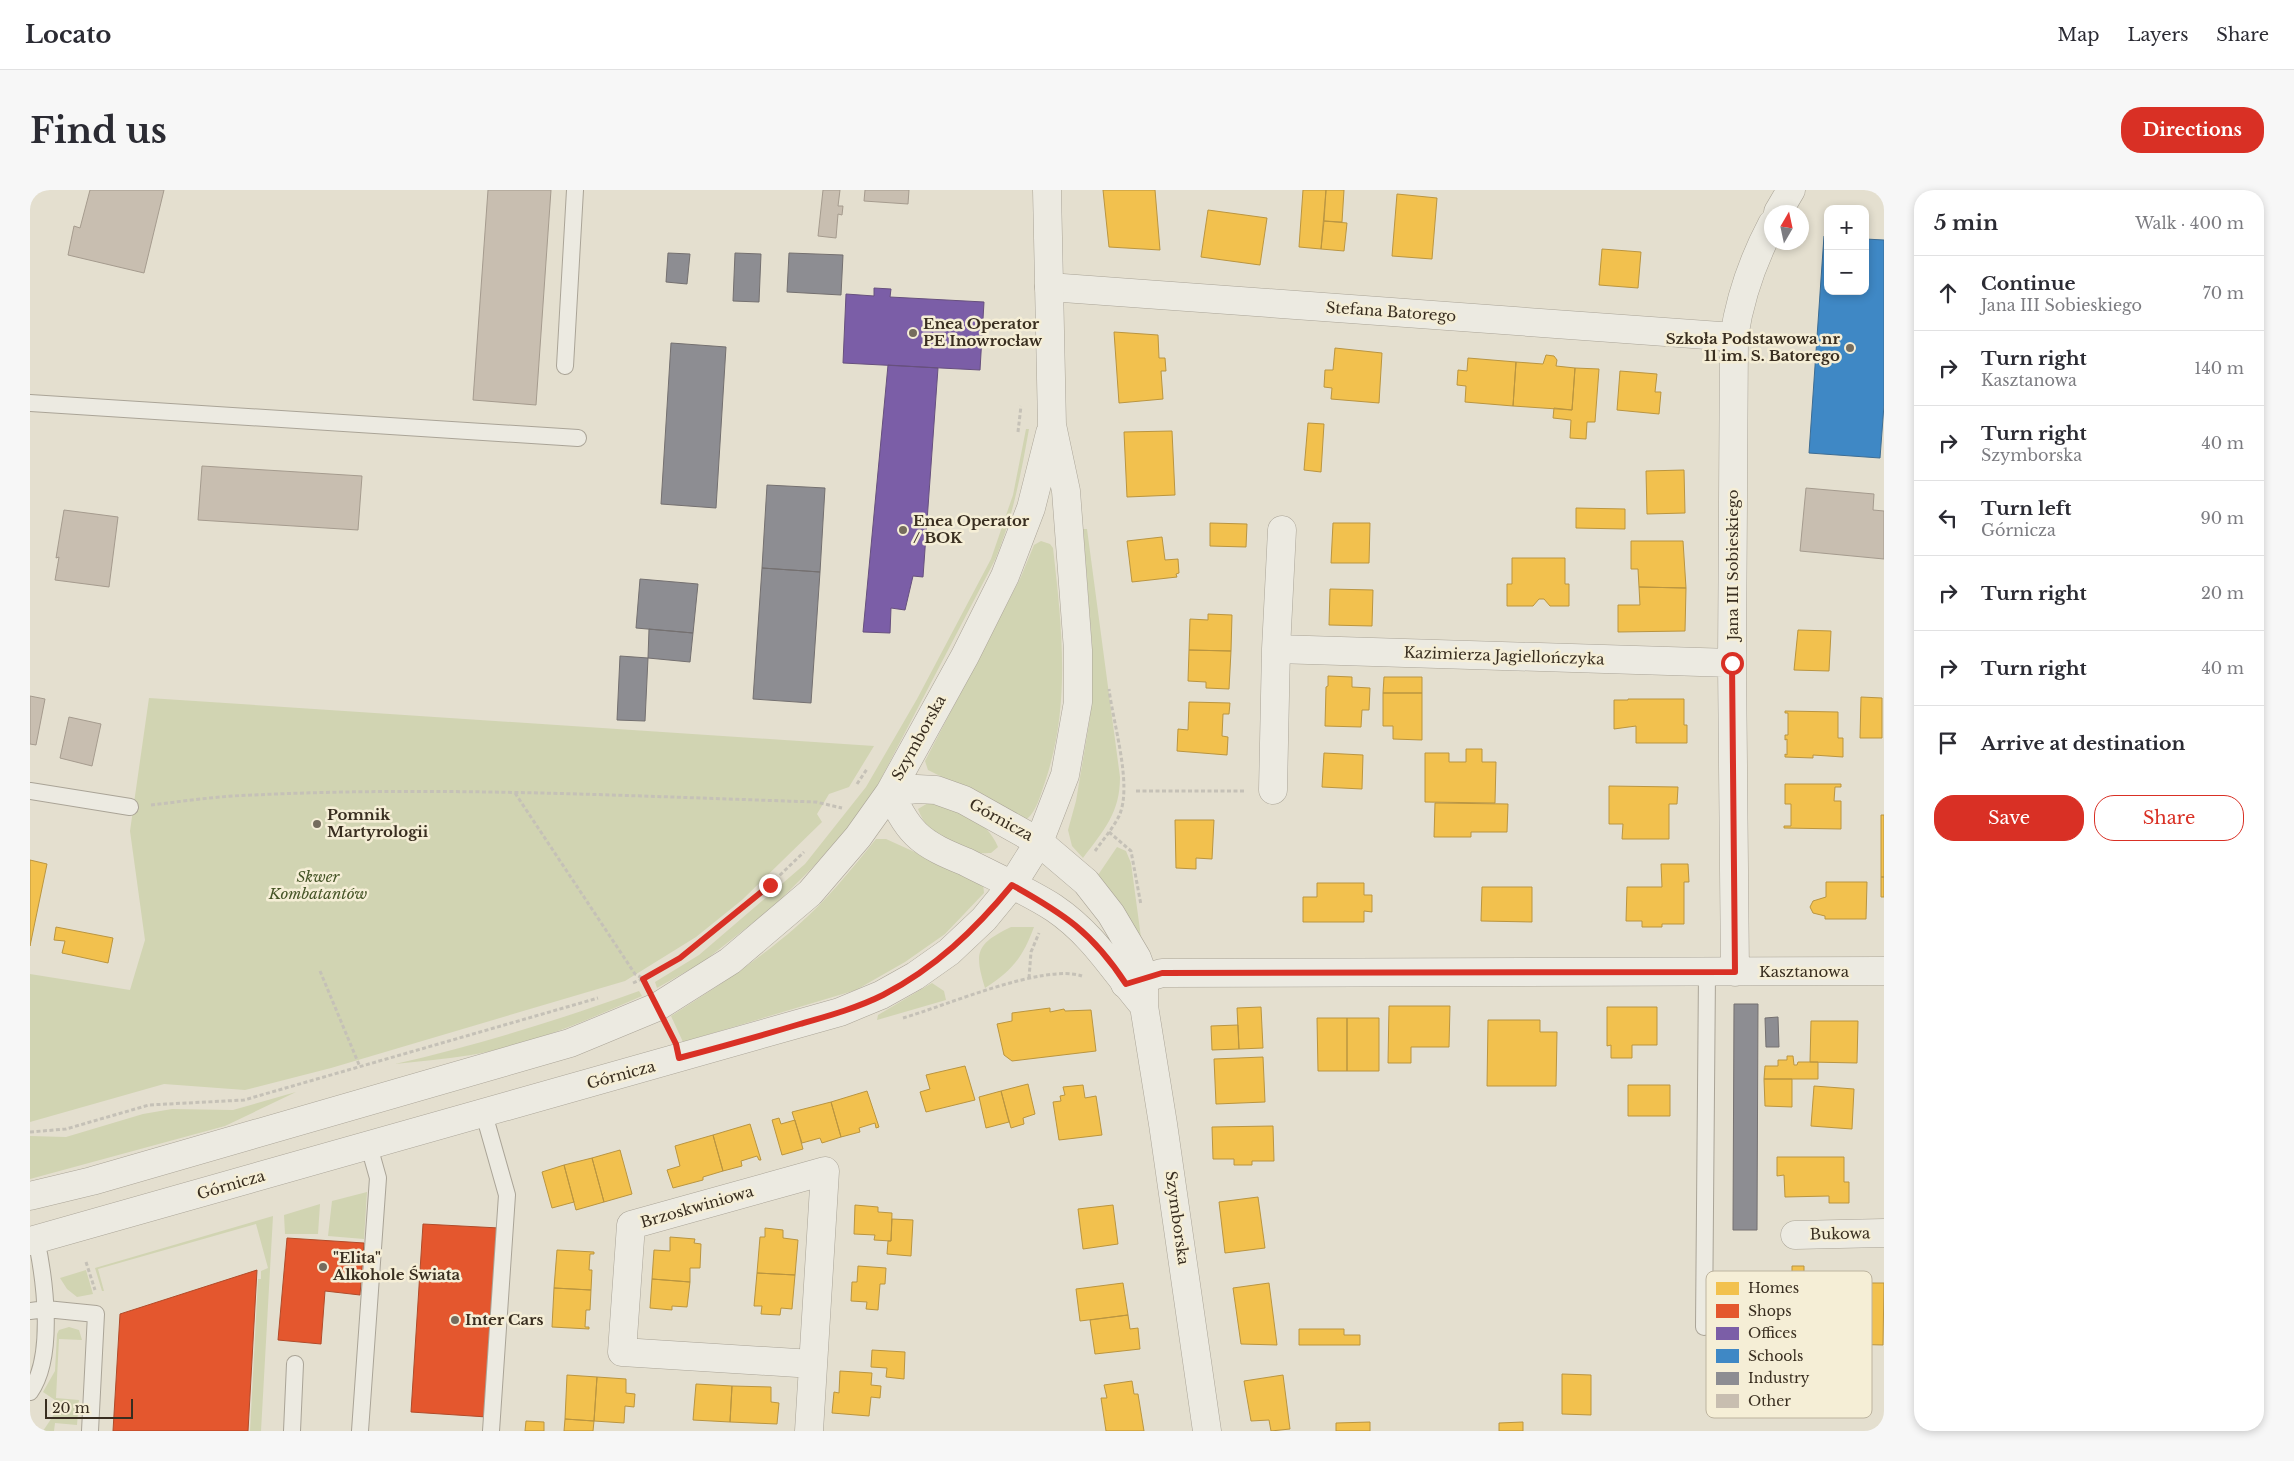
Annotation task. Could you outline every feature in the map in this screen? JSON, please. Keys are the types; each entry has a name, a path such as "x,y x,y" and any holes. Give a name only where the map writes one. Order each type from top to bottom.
{"street":[{"name":"Szymborska","path":"1047,190 1052,425 1066,490 1078,650 1078,702 1066,775 1039,842 1078,874 1099,897 1128,940 1135,980 1144,1006 1164,1124 1207,1431"},
{"path":"1782,205 1791,190"},
{"name":"Jana III Sobieskiego","path":"1735,972 1732,663 1734,337 1737,313 1749,274 1764,241"},
{"name":"Stefana Batorego","path":"1048,287 1734,337"},
{"name":"Szymborska","path":"1052,425 1031,508 1006,576 965,656 890,792 904,820 916,835 929,844 1012,885 1054,909 1087,934 1110,959 1135,980"},
{"path":"1273,790 1276,649 1282,530"},
{"name":"Kazimierza Jagiellończyka","path":"1276,649 1732,663"},
{"name":"Górnicza","path":"33,1240 840,1012 881,995 915,976 949,952 984,919 1012,885 1039,842 964,800 936,790 917,789 890,792"},
{"path":"30,1196 92,1181 570,1043 657,1006 730,961 803,898 858,837 890,792"},
{"name":"Kasztanowa","path":"1135,980 1162,973 1884,971"},
{"name":"Brzoskwiniowa","path":"809,1431 825,1171 631,1226 622,1352 813,1364"},
{"name":"Bukowa","path":"1795,1235 1884,1234"}],"lane":[{"path":"565,366 575,190"},
{"path":"30,402 578,438"},
{"path":"30,791 130,807"},
{"path":"1704,1327 1708,972"},
{"path":"484,1114 508,1195 491,1431"},
{"path":"360,1431 378,1178 369,1146"},
{"path":"30,1392 42,1370 38,1310 43,1274 33,1240"},
{"path":"38,1310 96,1314 90,1431"},
{"path":"292,1431 295,1364"}],"path":[{"path":"1018,440 1021,404"},
{"path":"852,792 868,767"},
{"path":"1136,791 1273,790"},
{"path":"130,807 251,795 373,791 515,792 816,802 842,808"},
{"path":"515,792 635,974 643,979 657,1006"},
{"path":"835,816 847,800"},
{"path":"688,952 755,899 810,845"},
{"path":"320,970 360,1067"},
{"path":"627,986 650,974"},
{"path":"30,1132 66,1129 150,1105 244,1100 603,996"},
{"path":"86,1262 98,1300 96,1314"}],"green space":[{"path":"1026,429 1029,429 1016,495 1007,528 995,560 874,792 848,828 773,907 703,962 657,988 655,982 699,955 805,864 866,787 917,699 991,559 1013,495"},
{"path":"1083,529 1087,529 1120,777 1114,811 1104,830 1083,858 1072,846 1068,830 1076,801 1090,718 1092,646"},
{"path":"1041,541 1050,544 1053,548 1061,637 1061,695 1053,753 1038,802 1027,819 928,770 925,761 1020,579 1034,545"},
{"name":"Skwer Kombatantów","path":"149,698 874,746 849,787 829,794 817,814 822,822 742,900 696,937 625,981 331,1068 245,1090 164,1084 30,1122 30,974 130,990 145,940 130,831"},
{"path":"928,803 950,806 970,815 979,821 993,837 998,847 991,853 979,853 957,848 947,843 938,837 923,820 918,809"},
{"path":"876,839 886,839 983,883 984,893 945,934 905,962 856,990 683,1042 671,1016 735,974 796,927 848,874"},
{"path":"1117,847 1126,851 1131,863 1142,945 1096,878"},
{"path":"1011,927 1034,927 1026,947 1016,962 1002,976 985,988 979,957 981,950 984,944"},
{"path":"932,983 944,991 946,1000 877,1020 878,1015"},
{"path":"639,991 642,996 622,1005 580,1023 515,1045 471,1055 395,1064 457,1049 518,1031"},
{"path":"296,1092 225,1126 30,1179 30,1136 66,1137 143,1114 172,1109 233,1110"},
{"path":"367,1192 364,1239 328,1236 332,1201"},
{"path":"320,1204 318,1234 285,1234 284,1215"},
{"path":"273,1216 261,1431 250,1431 258,1279 261,1279 261,1271 268,1268 256,1224 98,1269 104,1291 102,1291 95,1268"},
{"path":"86,1270 93,1294 77,1297 67,1289 60,1278"},
{"path":"69,1327 79,1330 82,1340 59,1339 56,1398 79,1400 77,1425 55,1423 54,1431 43,1431 61,1404 43,1392 55,1371 57,1334 59,1330"}],"building: Homes":[{"path":"1103,190 1155,190 1160,250 1109,247"},
{"path":"1303,190 1326,190 1321,249 1299,247"},
{"path":"1326,190 1344,190 1342,222 1324,221"},
{"path":"1397,194 1437,198 1432,259 1392,256"},
{"path":"1208,210 1267,218 1260,265 1201,257"},
{"path":"1324,221 1347,223 1344,251 1321,249"},
{"path":"1602,249 1641,252 1638,288 1599,285"},
{"path":"1114,332 1158,335 1159,358 1165,358 1166,371 1161,371 1163,399 1119,403"},
{"path":"1335,348 1382,353 1379,403 1331,399 1332,388 1324,387 1325,370 1333,370"},
{"path":"1546,355 1554,356 1557,360 1556,366 1575,368 1572,410 1513,406 1516,362 1543,364"},
{"path":"1468,358 1516,362 1513,406 1465,402 1466,386 1457,385 1458,370 1467,371"},
{"path":"1575,368 1599,369 1595,422 1587,422 1586,439 1570,438 1571,420 1553,418 1554,408 1572,410"},
{"path":"1620,371 1657,374 1655,392 1661,392 1659,414 1617,410"},
{"path":"1308,423 1324,424 1321,472 1304,470"},
{"path":"1172,431 1175,495 1127,497 1124,432"},
{"path":"1684,470 1685,513 1647,514 1646,471"},
{"path":"1576,508 1625,509 1625,529 1576,528"},
{"path":"1210,523 1247,524 1246,547 1210,546"},
{"path":"1333,523 1370,523 1369,563 1331,563"},
{"path":"1162,537 1165,560 1178,559 1179,573 1176,574 1177,577 1132,582 1127,541"},
{"path":"1631,541 1683,541 1686,588 1639,587 1638,569 1631,569"},
{"path":"1512,558 1565,558 1565,584 1569,584 1569,606 1550,606 1544,599 1539,599 1533,606 1507,606 1507,584 1512,584"},
{"path":"1639,587 1686,588 1685,631 1618,632 1618,605 1640,605"},
{"path":"1330,589 1373,590 1372,626 1329,625"},
{"path":"1208,614 1232,615 1231,651 1189,650 1190,619 1208,620"},
{"path":"1798,630 1831,631 1829,671 1794,670"},
{"path":"1189,650 1231,651 1229,689 1206,688 1206,682 1188,681"},
{"path":"1328,676 1352,677 1352,687 1370,688 1369,710 1362,710 1361,727 1325,726"},
{"path":"1384,677 1422,677 1422,693 1383,693"},
{"path":"1383,693 1422,693 1422,740 1393,739 1393,726 1383,726"},
{"path":"1861,697 1882,698 1882,738 1860,738"},
{"path":"1684,699 1684,725 1687,725 1687,743 1636,743 1636,726 1614,729 1614,700"},
{"path":"1189,702 1230,703 1229,714 1223,714 1222,736 1228,737 1227,755 1177,751 1178,729 1188,730"},
{"path":"1785,711 1838,712 1838,738 1843,738 1843,757 1813,755 1813,758 1785,757 1785,754 1787,755 1787,739 1785,740 1785,735 1788,735 1788,713 1785,713"},
{"path":"1466,749 1482,749 1482,762 1496,762 1495,803 1425,802 1425,753 1449,753 1449,762 1466,762"},
{"path":"1324,753 1363,755 1362,789 1322,787"},
{"path":"1785,784 1841,784 1841,787 1835,787 1834,801 1841,801 1841,829 1784,828 1784,826 1791,826 1791,804 1785,804"},
{"path":"1609,786 1678,787 1677,804 1669,804 1669,839 1622,839 1623,824 1609,824"},
{"path":"1435,803 1508,804 1507,832 1471,832 1471,837 1434,837"},
{"path":"1881,815 1884,815 1884,877 1881,877"},
{"path":"1175,820 1214,820 1212,859 1196,858 1196,869 1176,868"},
{"path":"30,860 47,864 30,946"},
{"path":"1661,864 1688,864 1689,882 1684,882 1684,924 1662,924 1662,927 1642,927 1642,921 1626,921 1627,887 1662,887"},
{"path":"1881,877 1884,877 1884,897 1881,897"},
{"path":"1826,882 1867,882 1866,919 1825,919 1825,916 1813,913 1810,907 1813,901 1826,897"},
{"path":"1317,883 1364,883 1364,895 1372,895 1372,912 1364,911 1364,922 1303,922 1303,897 1317,897"},
{"path":"1482,887 1532,887 1532,922 1481,921"},
{"path":"56,927 113,938 108,963 62,953 65,941 54,940"},
{"path":"1389,1006 1450,1006 1449,1047 1411,1047 1411,1063 1388,1063"},
{"path":"1261,1007 1263,1048 1239,1049 1237,1008"},
{"path":"1607,1007 1657,1007 1657,1045 1632,1045 1632,1058 1611,1058 1611,1045 1607,1046"},
{"path":"1050,1008 1050,1012 1064,1009 1065,1011 1091,1010 1096,1051 1012,1061 1004,1055 997,1024 1012,1021 1012,1013"},
{"path":"1317,1018 1347,1018 1347,1071 1318,1071"},
{"path":"1347,1018 1379,1018 1379,1071 1347,1071"},
{"path":"1488,1020 1540,1020 1540,1032 1557,1032 1556,1086 1487,1086"},
{"path":"1811,1021 1858,1021 1857,1063 1810,1062"},
{"path":"1238,1025 1239,1049 1212,1050 1211,1026"},
{"path":"1787,1056 1793,1056 1794,1065 1797,1065 1798,1062 1818,1062 1818,1079 1764,1079 1765,1066 1778,1066 1778,1060 1787,1060"},
{"path":"1263,1057 1265,1102 1216,1104 1214,1059"},
{"path":"965,1066 975,1100 926,1112 920,1092 930,1089 926,1075"},
{"path":"1764,1079 1792,1079 1792,1107 1765,1106"},
{"path":"1028,1084 1035,1114 1023,1118 1024,1124 1011,1128 1001,1091"},
{"path":"1083,1085 1085,1098 1096,1096 1102,1135 1059,1140 1053,1102 1061,1101 1060,1096 1065,1095 1063,1087"},
{"path":"1628,1085 1670,1085 1670,1116 1628,1116"},
{"path":"1814,1086 1854,1089 1852,1129 1811,1126"},
{"path":"867,1091 879,1127 876,1128 875,1123 859,1128 860,1132 841,1137 831,1102"},
{"path":"1001,1091 1009,1122 986,1128 979,1097"},
{"path":"831,1102 841,1137 822,1143 820,1138 802,1143 792,1112"},
{"path":"779,1118 781,1124 795,1120 803,1149 782,1155 772,1120"},
{"path":"750,1124 761,1160 757,1156 741,1161 742,1166 723,1171 713,1135"},
{"path":"1273,1126 1274,1161 1252,1161 1252,1165 1234,1165 1234,1159 1213,1159 1212,1127"},
{"path":"713,1135 723,1171 703,1177 703,1180 673,1188 667,1170 680,1166 675,1146"},
{"path":"620,1150 632,1194 604,1202 592,1158"},
{"path":"1777,1157 1844,1157 1844,1182 1849,1182 1849,1203 1829,1203 1829,1196 1785,1197 1784,1175 1777,1176"},
{"path":"592,1158 604,1202 576,1210 564,1165"},
{"path":"564,1165 574,1202 552,1208 542,1172"},
{"path":"1258,1197 1265,1248 1225,1253 1219,1202"},
{"path":"855,1205 878,1207 878,1212 892,1213 891,1241 874,1240 875,1235 854,1234"},
{"path":"1113,1205 1118,1244 1083,1249 1078,1209"},
{"path":"892,1219 913,1220 911,1256 887,1254 888,1241 891,1241"},
{"path":"765,1228 783,1230 783,1238 798,1240 795,1275 757,1273 760,1237 765,1237"},
{"path":"670,1237 695,1239 694,1243 701,1244 700,1268 690,1268 690,1282 652,1279 654,1250 670,1251"},
{"path":"557,1250 594,1252 594,1254 590,1254 589,1270 592,1270 591,1290 554,1288"},
{"path":"858,1266 886,1268 885,1284 880,1284 878,1310 866,1309 867,1302 851,1301 852,1282 857,1282"},
{"path":"1792,1266 1804,1266 1804,1271 1792,1271"},
{"path":"757,1273 795,1275 792,1309 781,1308 780,1315 761,1314 762,1306 754,1306"},
{"path":"652,1279 690,1282 687,1307 672,1306 672,1310 650,1308"},
{"path":"1123,1283 1128,1315 1080,1321 1076,1289"},
{"path":"1269,1283 1277,1345 1241,1344 1233,1288"},
{"path":"1872,1283 1884,1283 1883,1345 1872,1345"},
{"path":"554,1288 591,1290 590,1310 586,1310 585,1327 589,1327 589,1329 552,1327"},
{"path":"1128,1315 1130,1329 1138,1328 1140,1349 1095,1354 1090,1320"},
{"path":"1299,1329 1344,1329 1344,1335 1360,1335 1360,1345 1299,1345"},
{"path":"872,1350 905,1352 904,1379 886,1377 887,1368 871,1367"},
{"path":"840,1371 872,1373 871,1385 881,1386 880,1398 871,1397 869,1416 832,1413 834,1392 839,1393"},
{"path":"1562,1374 1591,1375 1591,1415 1562,1414"},
{"path":"567,1375 597,1377 594,1421 565,1419"},
{"path":"1283,1375 1290,1429 1271,1431 1269,1420 1251,1421 1244,1381"},
{"path":"597,1377 626,1379 626,1393 635,1394 634,1407 625,1406 624,1423 594,1421"},
{"path":"1132,1381 1134,1394 1138,1394 1144,1431 1106,1431 1101,1398 1107,1398 1104,1385"},
{"path":"696,1384 732,1386 730,1422 693,1420"},
{"path":"732,1386 771,1387 771,1402 779,1403 777,1424 730,1422"},
{"path":"565,1419 594,1421 593,1431 564,1431"},
{"path":"526,1421 544,1422 544,1431 525,1431"},
{"path":"1370,1422 1370,1431 1336,1431 1336,1423"},
{"path":"1523,1422 1523,1431 1499,1431 1499,1423"}],"building: Shops":[{"name":"Inter Cars","path":"423,1224 499,1228 487,1417 411,1412"},
{"name":"\"Elita\" Alkohole Świata","path":"287,1238 364,1243 360,1295 325,1291 321,1344 278,1340"},
{"path":"257,1270 248,1431 113,1431 120,1314"}],"building: Offices":[{"name":"Enea Operator PE Inowrocław","path":"874,288 891,289 890,297 984,302 980,370 843,363 846,294 874,296"},
{"path":"888,365 938,368 923,577 913,576 905,610 891,608 890,633 863,632"}],"building: Schools":[{"name":"Szkoła Podstawowa nr 11 im. S. Batorego","path":"1824,236 1824,295 1869,295 1869,239 1884,240 1884,405 1880,458 1809,453"}],"building: Industry":[{"path":"668,253 690,254 687,284 666,282"},
{"path":"735,253 761,254 759,302 733,301"},
{"path":"789,253 843,255 841,295 787,292"},
{"path":"671,343 726,347 716,508 661,504"},
{"path":"767,485 825,488 820,572 762,568"},
{"path":"762,568 820,572 811,703 753,699"},
{"path":"640,579 698,584 693,633 636,628"},
{"path":"649,629 693,633 690,662 648,658"},
{"path":"620,656 648,658 645,721 617,720"},
{"path":"1734,1004 1758,1004 1757,1230 1733,1230"},
{"path":"1778,1017 1779,1047 1766,1047 1765,1018"}],"building: Other":[{"path":"90,190 164,190 144,273 68,255 74,226 80,228"},
{"path":"488,190 551,190 536,405 473,400"},
{"path":"823,190 840,190 838,206 843,206 842,215 838,214 836,238 818,236"},
{"path":"865,190 909,190 908,204 864,201"},
{"path":"202,466 362,476 358,530 198,520"},
{"path":"1806,488 1874,494 1873,510 1884,511 1884,559 1800,551"},
{"path":"64,510 118,517 109,587 55,580 59,557 56,558"},
{"path":"30,696 45,699 36,745 30,744"},
{"path":"69,717 101,724 92,766 60,758"}],"place":[{"name":"Enea Operator PE Inowrocław","path":"913,333"},
{"name":"Szkoła Podstawowa nr 11 im. S. Batorego","path":"1850,348"},
{"name":"Enea Operator / BOK","path":"903,530"},
{"name":"Pomnik Martyrologii","path":"317,824"},
{"name":"\"Elita\" Alkohole Świata","path":"323,1267"},
{"name":"Inter Cars","path":"455,1320"}],"route":[{"path":"770,885 680,958 643,979 676,1044 679,1058 840,1012 881,995 915,976 949,952 984,919 1012,885 1054,909 1087,934 1110,959 1126,984 1162,973 1735,972 1732,663"}]}
